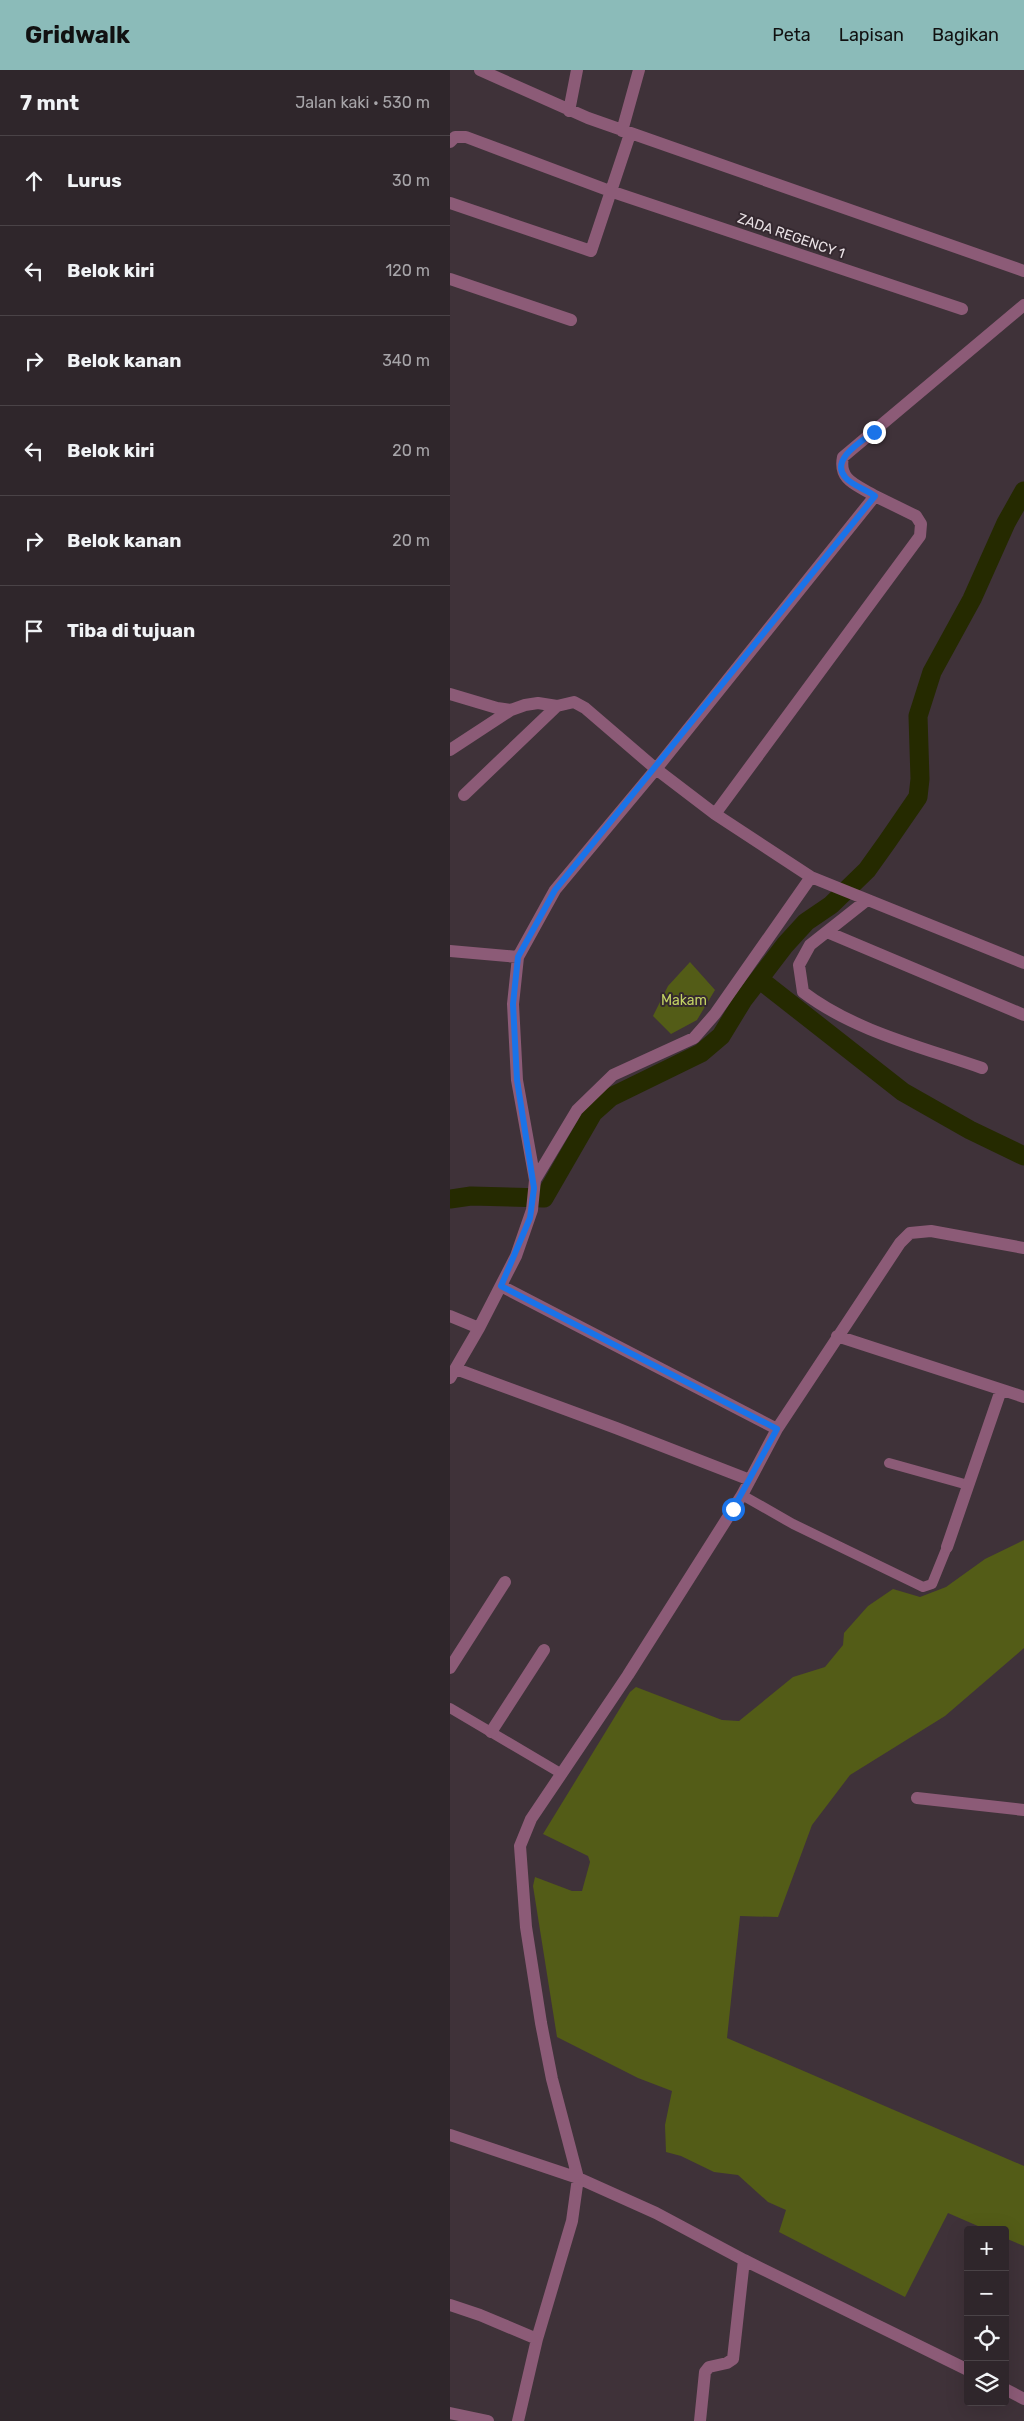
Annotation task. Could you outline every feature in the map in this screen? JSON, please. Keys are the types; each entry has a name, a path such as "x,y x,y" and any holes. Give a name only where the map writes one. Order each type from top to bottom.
{"street":[{"path":"480,70 569,111 1024,271"},
{"path":"569,111 577,70"},
{"path":"450,202 591,251 626,132 639,70"},
{"name":"ZADA REGENCY 1","path":"450,142 455,137 466,137 610,191 962,309"},
{"path":"450,279 571,320"},
{"path":"715,814 920,536 921,524 916,516 875,496 845,477 841,468 843,457 1024,305"},
{"path":"750,1480 616,1428 453,1373 501,1286 524,1236 533,1201 534,1184 517,1080 513,1004 518,957 555,890 656,769 875,496"},
{"path":"450,694 471,702 511,710"},
{"path":"450,750 511,710 525,704 538,703 557,706 574,702 585,708 656,769 715,814 811,877 1024,963"},
{"path":"464,795 557,706"},
{"path":"534,1184 577,1110 613,1075 694,1038 715,1014 811,877"},
{"path":"867,900 810,945 799,964 803,992 825,1008 880,1032 982,1068"},
{"path":"827,932 1024,1015"},
{"path":"450,951 518,957"},
{"path":"518,2421 537,2339 572,2221 578,2178 552,2079 526,1927 520,1871 520,1846 531,1819 628,1675 742,1495 777,1429 836,1336 900,1243 910,1233 931,1231 1024,1248"},
{"path":"501,1286 777,1429"},
{"path":"450,1316 479,1328"},
{"path":"836,1336 1024,1397"},
{"path":"947,1547 1001,1390"},
{"path":"450,1668 505,1582"},
{"path":"491,1732 544,1650"},
{"path":"917,1798 1024,1810"},
{"path":"450,2136 578,2178 656,2213 744,2260 964,2368"},
{"path":"700,2421 705,2372 708,2367 727,2363 733,2359 744,2260"},
{"path":"450,2306 480,2315 537,2339"},
{"path":"1009,2391 1024,2399"},
{"path":"450,2413 488,2421"}],"lane":[{"path":"889,1463 968,1485"},
{"path":"742,1495 793,1524 923,1587 932,1584 947,1547"},
{"path":"450,1708 562,1774"}],"green space":[{"name":"Makam","path":"690,962 715,990 697,1020 671,1034 653,1016 668,986"},
{"path":"1024,1540 1024,1648 945,1716 850,1775 812,1825 778,1917 740,1916 727,2038 1024,2166 1024,2246 1009,2240 1009,2226 978,2226 948,2213 905,2297 779,2232 786,2210 768,2202 738,2175 714,2172 681,2156 666,2152 665,2125 672,2091 638,2078 557,2037 533,1886 535,1877 572,1891 582,1891 590,1862 588,1856 543,1834 630,1692 636,1687 722,1720 739,1721 793,1677 825,1667 843,1645 844,1633 868,1606 893,1589 920,1597 946,1587 985,1559"}],"waterway":[{"path":"450,1199 471,1196 544,1198 593,1113 611,1097 701,1053 721,1036 743,1000 785,945 806,922 831,905 867,870 918,797 920,779 918,716 932,672 972,599 1006,523 1024,491"},
{"path":"759,979 903,1092 970,1130 1024,1156"}],"route":[{"path":"733,1509 777,1429 501,1286 516,1256 530,1218 535,1180 517,1080 513,1004 518,957 555,890 656,769 875,496 845,477 841,468 843,457 874,432"}]}
